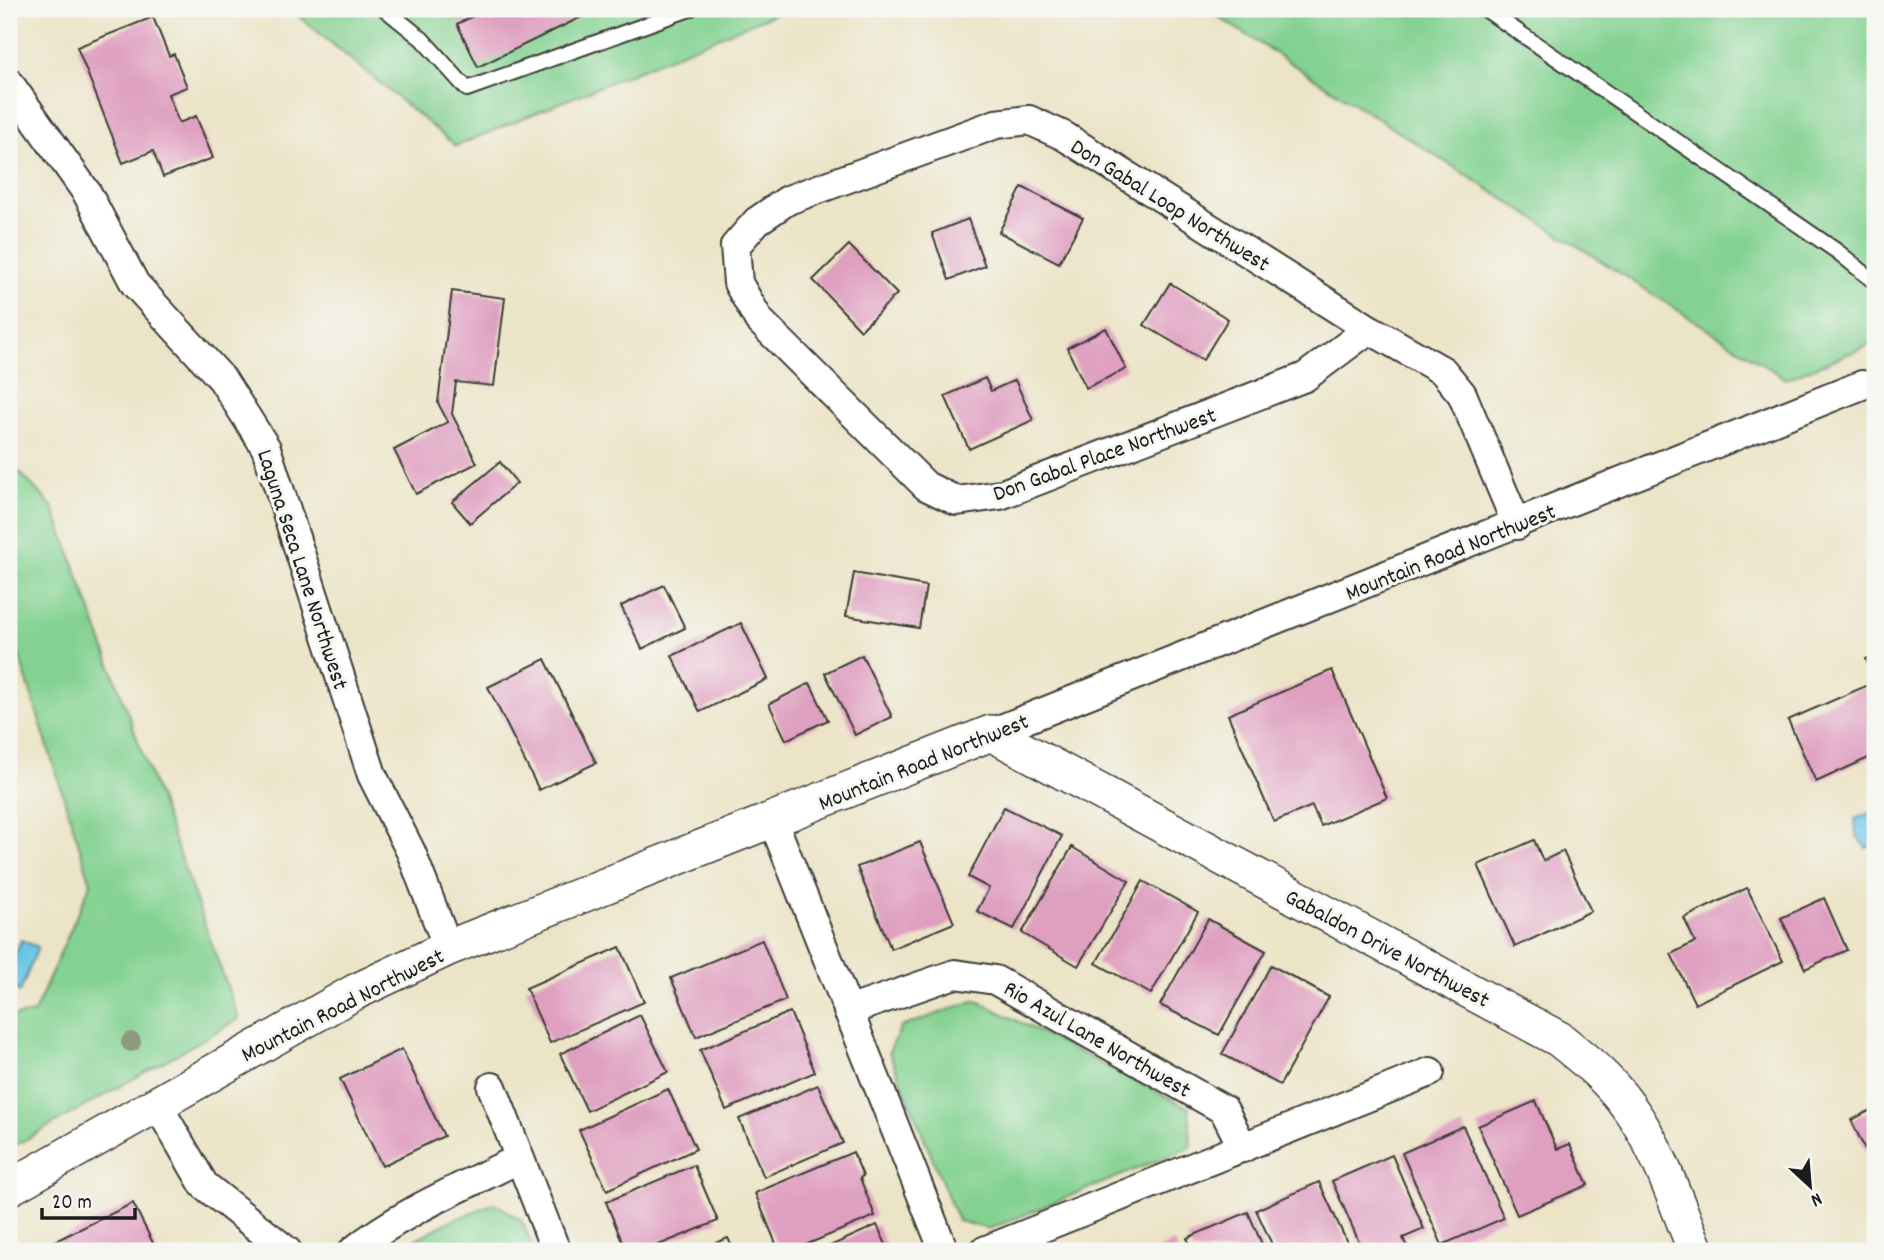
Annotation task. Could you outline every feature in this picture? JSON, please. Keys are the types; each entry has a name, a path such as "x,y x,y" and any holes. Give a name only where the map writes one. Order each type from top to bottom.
{"street":[{"name":"Laguna Seca Lane Northwest","path":"9,83 87,193 135,284 222,379 266,448 372,775 411,852 448,948"},
{"name":"Don Gabal Loop Northwest","path":"735,246 757,221 788,200 996,124 1030,120 1064,136 1369,328 1443,371 1462,394 1517,525"},
{"name":"Don Gabal Place Northwest","path":"735,246 738,283 759,320 926,486 957,501 1000,495 1305,377 1369,328"},
{"name":"Mountain Road Northwest","path":"9,1188 355,992 448,948 1517,525 1869,382"},
{"name":"Gabaldon Drive Northwest","path":"990,733 1559,1039 1598,1070 1629,1106 1656,1154 1696,1251"},
{"path":"773,821 944,1251"},
{"name":"Rio Azul Lane Northwest","path":"848,1011 955,974 995,979 1224,1110 1243,1148"},
{"path":"984,1251 1430,1072"},
{"path":"492,1087 556,1251"},
{"path":"157,1104 204,1185 287,1251"},
{"path":"353,1251 370,1237 409,1215 518,1159"}],"lane":[{"path":"384,9 422,39 467,89 690,9"},
{"path":"1485,9 1838,252 1875,282"}],"green space":[{"path":"290,9 786,9 456,146"},
{"path":"1206,9 1875,9 1875,343 1786,379"},
{"path":"9,461 53,507 239,1019 9,1149 9,1017 34,1013 91,883 9,624"},
{"path":"976,1000 1189,1108 1191,1147 989,1229 958,1221 889,1052 901,1027"},
{"path":"495,1203 522,1221 534,1251 394,1251 448,1222"}],"water":[{"path":"1875,811 1875,844 1866,848 1856,835 1855,819"},
{"path":"21,940 38,947 20,992 9,987 9,970"}],"building":[{"path":"487,9 598,9 478,67 457,24"},
{"path":"153,17 169,56 174,54 187,87 168,94 179,123 196,116 213,158 163,177 153,151 123,163 77,47"},
{"path":"1022,187 1083,218 1059,263 999,232"},
{"path":"968,219 985,266 949,280 932,233"},
{"path":"849,245 897,294 861,330 813,280"},
{"path":"1170,283 1228,319 1203,360 1144,325"},
{"path":"452,291 505,298 494,386 456,382 452,414 477,463 416,494 394,450 448,422 438,403"},
{"path":"1106,328 1126,369 1086,388 1067,348"},
{"path":"985,378 991,391 1015,380 1033,420 969,449 945,396"},
{"path":"500,462 517,483 470,523 452,502"},
{"path":"854,573 926,586 919,628 846,616"},
{"path":"664,585 685,628 642,649 621,606"},
{"path":"741,623 768,679 700,712 672,656"},
{"path":"862,655 892,717 855,735 825,673"},
{"path":"1875,655 1875,681 1866,659"},
{"path":"545,659 596,763 539,790 488,687"},
{"path":"1332,670 1387,798 1321,826 1312,806 1274,822 1228,715"},
{"path":"1875,682 1875,755 1816,782 1788,720"},
{"path":"810,683 828,720 786,740 769,704"},
{"path":"1004,807 1062,836 1014,929 977,911 989,888 968,877"},
{"path":"1534,840 1543,861 1563,851 1591,911 1515,947 1478,865"},
{"path":"920,842 954,923 891,949 857,867"},
{"path":"1072,847 1129,881 1078,966 1022,933"},
{"path":"1143,881 1198,912 1151,994 1096,963"},
{"path":"1747,888 1783,961 1695,1004 1671,954 1695,942 1684,918"},
{"path":"1824,898 1847,950 1805,969 1781,918"},
{"path":"1208,919 1266,951 1219,1035 1160,1005"},
{"path":"762,940 786,1000 696,1037 671,978"},
{"path":"620,947 644,1002 550,1043 526,988"},
{"path":"1271,965 1329,997 1280,1085 1222,1054"},
{"path":"790,1012 815,1072 726,1110 700,1050"},
{"path":"640,1015 668,1072 587,1111 560,1054"},
{"path":"402,1049 444,1136 382,1166 340,1079"},
{"path":"818,1085 843,1143 764,1177 739,1119"},
{"path":"668,1089 696,1149 607,1190 579,1130"},
{"path":"1536,1101 1557,1149 1570,1144 1588,1185 1517,1215 1478,1126"},
{"path":"1875,1108 1875,1170 1851,1120"},
{"path":"1463,1126 1504,1218 1442,1245 1402,1153"},
{"path":"853,1152 875,1216 791,1251 779,1251 755,1193"},
{"path":"1392,1155 1424,1229 1403,1238 1409,1251 1363,1251 1332,1181"},
{"path":"694,1165 718,1221 644,1251 626,1251 606,1202"},
{"path":"1319,1182 1351,1251 1275,1251 1256,1210"},
{"path":"133,1203 157,1251 40,1251 39,1249"},
{"path":"1248,1212 1265,1251 1193,1251 1187,1238"},
{"path":"877,1225 889,1251 819,1251"},
{"path":"728,1238 734,1251 695,1251"},
{"path":"1174,1242 1178,1251 1154,1251"}]}
